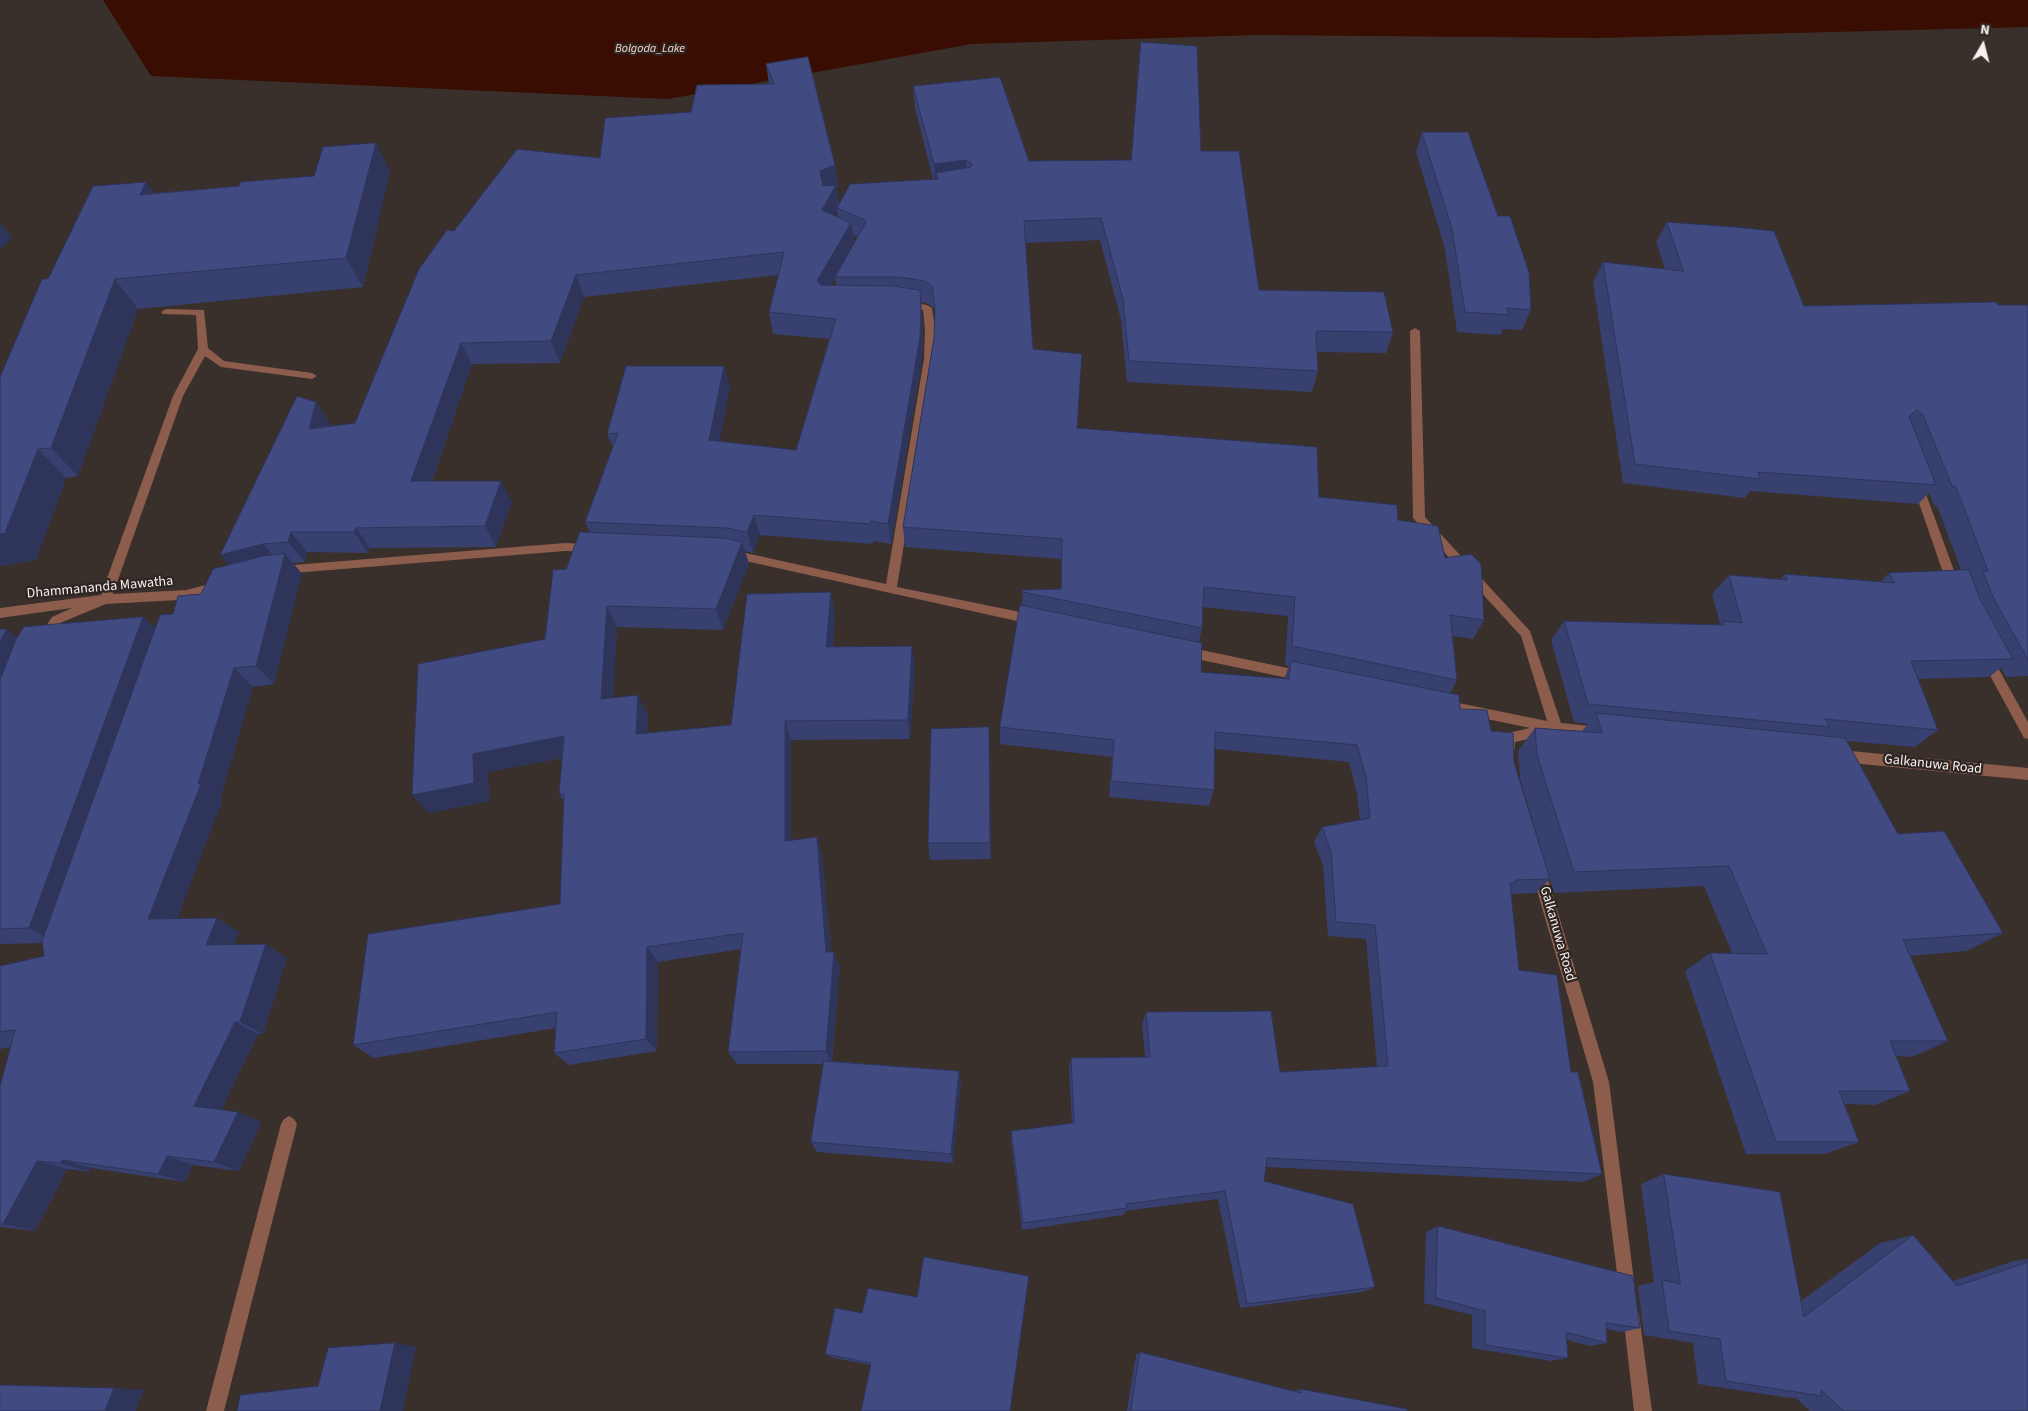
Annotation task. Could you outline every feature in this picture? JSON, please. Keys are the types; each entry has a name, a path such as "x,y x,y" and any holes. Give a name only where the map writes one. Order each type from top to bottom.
{"street":[{"path":"890,590 929,359 930,329 928,308 895,303"},
{"path":"37,648 56,620 104,599 124,549 147,478 178,396 204,349 201,312 166,312"},
{"path":"1415,332 1419,518 1526,634 1556,728"},
{"path":"204,349 220,364 312,376"},
{"path":"1912,471 1958,598"},
{"path":"271,573 565,547 604,548"},
{"path":"722,553 1044,622"},
{"path":"186,595 233,583"},
{"name":"Dhammananda Mawatha","path":"0,613 104,599 186,595 180,614"},
{"path":"1179,650 1313,678"},
{"path":"1982,650 2028,734"},
{"path":"1430,702 1556,728 1615,734"},
{"path":"1510,768 1508,738 1556,728"},
{"name":"Galkanuwa Road","path":"1832,755 2028,774"},
{"name":"Galkanuwa Road","path":"1533,854 1601,1082 1643,1411"},
{"path":"215,1411 289,1124"}],"water":[{"name":"Bolgoda_Lake","path":"103,0 2028,0 2028,27 1598,38 1257,35 971,44 668,99 151,76"}],"building":[{"path":"1141,42 1197,46 1201,151 1239,151 1259,290 1384,292 1393,332 1316,331 1318,371 1129,361 1123,299 1101,218 1024,221 1033,349 1082,354 1077,428 1317,447 1319,497 1397,505 1398,520 1438,526 1445,558 1471,554 1481,564 1484,620 1450,615 1457,680 1292,646 1295,597 1204,587 1202,628 1022,592 1023,590 1061,589 1062,539 903,527 934,338 935,308 932,286 924,281 899,277 835,277 866,222 837,208 850,184 938,179 936,173 971,167 972,164 966,160 934,164 913,86 1000,77 1029,161 1131,160"},
{"path":"808,57 835,165 820,171 823,186 836,185 822,210 851,223 817,281 821,285 893,286 920,290 920,337 888,524 870,521 870,524 754,515 747,532 726,528 585,522 618,433 607,434 626,366 724,366 709,440 796,450 836,319 769,312 784,252 576,275 551,341 461,343 411,481 501,481 485,526 356,528 354,532 291,532 288,542 263,544 220,555 297,396 316,402 309,429 355,423 419,269 447,230 454,231 517,149 600,158 605,118 691,112 697,85 774,84 766,64"},
{"path":"1422,132 1468,132 1498,216 1510,216 1529,272 1531,310 1507,308 1509,315 1465,312 1452,229"},
{"path":"376,143 346,258 115,279 51,448 38,449 5,533 0,534 0,377 42,279 48,279 93,186 146,182 140,195 239,186 240,182 314,176 323,147"},
{"path":"1667,222 1774,231 1804,306 1996,302 1998,305 2028,305 2028,660 1993,597 1983,571 1988,571 1956,487 1952,486 1923,415 1917,410 1909,416 1936,485 1758,472 1760,479 1635,464 1603,262 1683,271"},
{"path":"580,532 725,538 742,542 716,609 607,606 601,699 638,695 636,734 731,725 747,594 831,592 826,647 912,646 908,720 785,721 785,841 817,837 826,952 834,952 826,1051 728,1052 743,933 647,947 646,1039 554,1053 557,1012 353,1045 368,934 560,904 564,794 559,794 564,736 473,754 474,783 412,795 418,664 545,639 553,570 566,569"},
{"path":"285,554 256,666 234,668 198,784 201,784 148,919 217,918 206,945 266,944 240,1022 235,1022 194,1106 238,1112 214,1162 167,1156 158,1174 62,1160 60,1163 37,1161 3,1224 0,1224 0,1086 15,1030 0,1032 0,966 44,956 42,941 160,615 173,614 178,596 201,594 213,569 263,556"},
{"path":"1969,570 1979,597 2013,659 1911,661 1938,730 1825,719 1830,727 1588,704 1564,621 1724,625 1723,621 1742,623 1729,575 1787,580 1785,574 1895,583 1889,573"},
{"path":"1020,605 1202,643 1201,672 1289,679 1291,661 1459,695 1460,709 1487,710 1491,731 1513,733 1514,762 1550,879 1515,880 1515,883 1510,883 1519,970 1557,975 1571,1072 1578,1072 1602,1174 1267,1158 1264,1181 1353,1204 1375,1287 1247,1304 1225,1191 1126,1204 1127,1208 1023,1223 1011,1131 1074,1123 1071,1058 1150,1057 1146,1012 1271,1011 1280,1072 1388,1066 1375,925 1336,922 1331,851 1322,827 1370,818 1366,777 1357,745 1215,732 1214,790 1111,781 1114,740 1000,727"},
{"path":"143,617 29,928 0,929 0,680 16,639 24,627"},
{"path":"0,629 6,629 0,643"},
{"path":"1596,713 1845,738 1898,834 1944,831 2003,933 1903,940 1948,1041 1890,1041 1910,1091 1839,1091 1859,1142 1776,1142 1710,953 1767,954 1729,866 1574,872 1537,755 1535,728 1602,733"},
{"path":"989,727 990,843 928,843 931,729"},
{"path":"824,1061 959,1071 951,1154 811,1142"},
{"path":"1664,1174 1780,1192 1804,1317 1913,1235 1957,1286 2028,1262 2028,1411 1844,1411 1821,1390 1822,1396 1726,1381 1720,1339 1669,1331 1662,1280 1680,1284"},
{"path":"1438,1226 1633,1276 1640,1328 1606,1323 1607,1343 1566,1332 1568,1358 1485,1345 1485,1311 1436,1298"},
{"path":"924,1257 1029,1276 1010,1411 861,1411 871,1363 825,1354 835,1308 862,1313 868,1288 917,1297"},
{"path":"395,1343 380,1411 237,1411 240,1395 318,1386 328,1348"},
{"path":"1140,1352 1301,1393 1301,1389 1407,1409 1407,1411 1131,1411"},
{"path":"0,1385 114,1388 105,1411 0,1411"}]}
